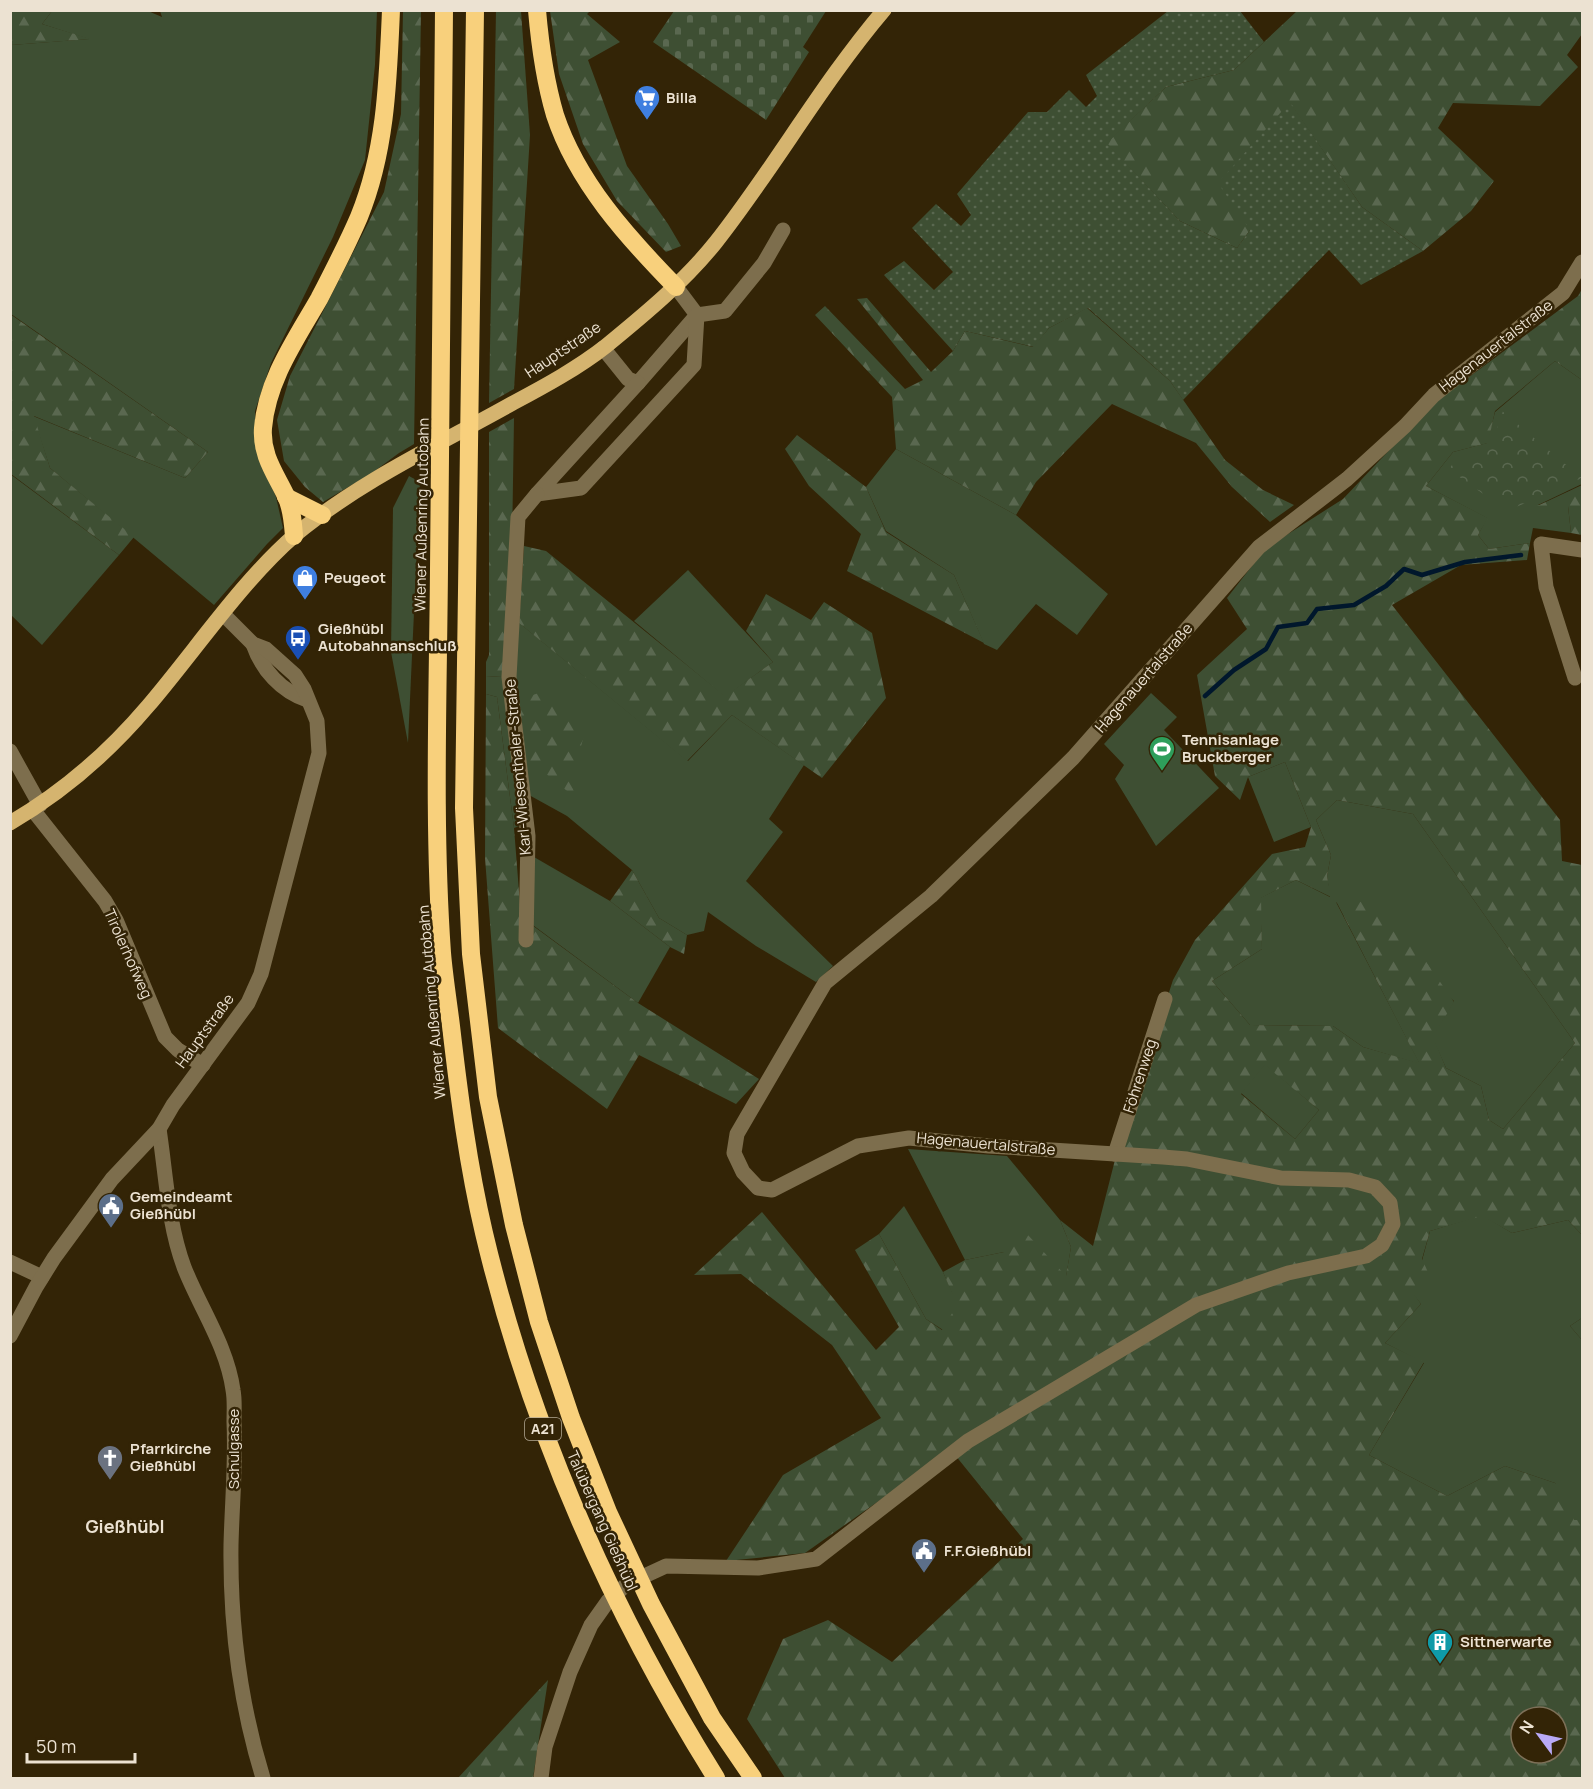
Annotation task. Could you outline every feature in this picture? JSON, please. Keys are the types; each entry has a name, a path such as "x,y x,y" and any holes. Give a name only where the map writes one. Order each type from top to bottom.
{"highway":[{"path":"294,536 286,497 274,477 265,449 263,431 265,413 277,375 339,259 369,190 382,133 391,10"},
{"name":"Wiener Außenring Autobahn","path":"444,10 437,804 444,965 459,1101 484,1232"},
{"name":"Talübergang Gießhübl","path":"475,10 464,808 471,954 488,1097 514,1226 539,1322 571,1418 608,1512 651,1604 712,1718 753,1779"},
{"path":"537,10 546,79 567,145 585,178 616,220 644,254 676,287"},
{"path":"286,497 322,515"},
{"name":"Talübergang Gießhübl","path":"484,1232 511,1332 542,1428 581,1526 625,1618 687,1733 716,1779"}],"main road":[{"name":"Hauptstraße","path":"223,614 274,555 322,515 404,464 555,380 603,348 676,287 715,244 854,48 884,10"},
{"path":"10,823 36,807 95,762 147,707 223,614"}],"street":[{"path":"537,494 697,315 725,311 764,264 783,230"},
{"name":"Hagenauertalstraße","path":"541,1779 545,1747 570,1672 591,1625 608,1601 627,1584 666,1566 758,1568 816,1560 968,1441 1196,1305 1288,1273 1366,1256 1382,1245 1393,1224 1390,1203 1375,1187 1349,1180 1281,1178 1187,1159 989,1146 909,1138 858,1146 772,1190 758,1188 743,1172 734,1153 737,1134 825,983 931,896 1073,758 1259,547 1347,479 1405,426 1434,395 1563,293 1582,262"},
{"path":"537,494 581,488 694,365 697,315 676,287"},
{"path":"603,348 628,379 638,383"},
{"name":"Karl-Wiesenthaler-Straße","path":"526,940 528,836 509,677 518,517 537,494"},
{"path":"1575,678 1546,586 1541,544 1582,550"},
{"name":"Hauptstraße","path":"10,1336 42,1277 87,1212 112,1179 159,1129 173,1105 248,1003 261,974 319,753 317,721 307,700 293,695 270,674 258,657 253,644 223,614"},
{"name":"Tirolerhofweg","path":"10,751 36,807 116,920 165,1037 178,1050 203,1065"},
{"name":"Föhrenweg","path":"1115,1154 1165,999"},
{"name":"Schulgasse","path":"159,1129 178,1249 217,1339 233,1390 236,1464 231,1546 233,1620 250,1737 263,1779"},
{"path":"10,1262 42,1277"}],"green space":[{"path":"11,10 52,11 42,24 91,39 11,45"},
{"path":"52,11 148,11 162,17 160,11 377,11 375,65 365,160 333,237 271,363 255,411 256,448 276,497 283,528 214,605 50,468 33,416 185,478 208,452 11,314 11,45 89,39 42,24"},
{"path":"403,11 421,11 414,444 372,473 323,502 305,487 284,461 277,420 290,376 384,192 401,114"},
{"path":"496,11 521,11 530,135 514,389 489,403"},
{"path":"550,11 590,11 587,14 620,42 588,60 627,166 681,246 666,252 617,201 583,144 559,74"},
{"path":"674,11 826,11 803,47 809,52 766,120 653,42"},
{"path":"1168,11 1240,11 1264,42 1234,70 1166,87 1107,143 1180,221 1237,248 1250,230 1218,183 1290,102 1362,207 1423,251 1361,285 1329,250 1183,400 1170,381 1088,308 1049,328 1034,347 965,331 953,351 884,275 904,261 934,290 953,272 912,228 936,204 961,226 971,215 957,194 1028,112 1047,112 1069,90 1086,107 1097,96 1086,75"},
{"path":"1297,11 1582,11 1582,34 1567,55 1578,67 1540,106 1453,103 1438,128 1494,181 1471,211 1423,251 1362,207 1290,103 1250,230 1237,248 1180,221 1106,143 1166,87 1234,70"},
{"path":"1582,289 1582,380 1555,361 1495,411 1488,443 1453,452 1426,486 1488,518 1478,535 1489,549 1530,543 1527,560 1461,565 1392,605 1560,820 1562,861 1582,865 1582,1235 1568,1220 1512,1233 1482,1216 1430,1231 1422,1259 1431,1279 1414,1294 1421,1304 1385,1343 1424,1362 1369,1455 1447,1496 1505,1466 1555,1483 1572,1499 1574,1520 1582,1520 1582,1778 785,1778 747,1719 783,1639 828,1620 892,1662 1023,1539 951,1450 805,1553 726,1561 783,1475 881,1418 832,1345 741,1274 694,1275 762,1212 876,1350 899,1327 855,1250 879,1234 926,1319 942,1330 957,1305 943,1272 965,1260 1004,1252 1027,1234 1066,1276 1071,1247 1060,1220 1093,1246 1116,1156 1173,980 1195,940 1272,854 1305,847 1311,827 1285,762 1248,777 1240,800 1215,776 1197,675 1247,629 1227,598 1266,548 1343,499 1434,403 1578,296","holes":["1337,800 1413,814 1575,1043 1503,1129 1489,1120 1481,1086 1446,1068 1433,1037 1454,1002 1400,924 1372,902 1336,901 1419,1063 1363,1047 1333,1026 1250,1025 1212,981 1262,949 1261,898 1296,880 1331,897 1327,876 1331,855 1316,820","1265,1065 1319,1110 1295,1139 1241,1094"]},
{"path":"867,298 931,372 953,351 965,331 1033,347 1049,328 1087,308 1170,381 1225,460 1263,490 1294,505 1270,522 1232,487 1196,443 1112,404 1036,482 1016,515 896,449 892,397 815,315 825,306 905,389 923,380 857,299"},
{"path":"10,314 208,452 185,478 34,416 50,468 134,537 119,555 11,474"},
{"path":"1555,361 1582,380 1582,484 1538,505 1568,506 1571,533 1533,528 1530,543 1489,549 1478,535 1487,518 1426,486 1453,452 1487,443 1495,412"},
{"path":"1502,411 1582,478 1507,511 1447,468 1493,444"},
{"path":"514,418 512,544 502,677 486,676 486,662 489,655 489,432"},
{"path":"797,435 866,487 886,532 954,575 984,643 847,571 861,534 809,486 785,449"},
{"path":"896,449 1016,515 1108,594 1077,635 1036,604 997,650 984,644 954,575 886,531 866,487"},
{"path":"10,474 119,555 42,645 11,615"},
{"path":"409,476 420,482 408,743 391,652 393,508"},
{"path":"1582,485 1582,535 1571,533 1568,506 1537,506"},
{"path":"524,546 546,551 725,696 773,662 746,631 766,594 811,620 824,602 872,633 886,698 822,778 732,715 687,761 519,623"},
{"path":"688,570 773,662 725,697 634,621"},
{"path":"507,613 688,761 732,715 804,765 769,819 783,832 746,881 833,966 816,982 756,946 708,912 704,931 687,935 659,918 632,870 567,816 529,795 522,825 514,828 497,697 486,694 486,676 502,677"},
{"path":"542,692 586,728 571,783 577,799 524,756 520,699"},
{"name":"Tennisanlage Bruckberger","path":"1151,693 1177,717 1164,730 1219,788 1156,846 1115,779 1124,765 1104,744"},
{"path":"486,694 497,697 514,828 521,917 638,1003 759,1079 736,1104 639,1055 607,1109 498,1028 485,858"},
{"path":"1285,762 1311,827 1274,842 1248,777"},
{"path":"1337,800 1413,814 1575,1043 1503,1129 1489,1120 1481,1086 1446,1068 1432,1037 1454,1001 1336,902 1420,1064 1363,1047 1333,1026 1250,1025 1212,981 1262,949 1260,898 1296,880 1330,897 1327,876 1331,855 1316,820"},
{"path":"534,857 610,901 670,947 638,1003 530,923"},
{"path":"632,870 659,918 687,935 684,954 670,947 610,901"},
{"path":"1265,1064 1319,1110 1295,1139 1241,1093"},
{"path":"908,1149 1007,1156 1060,1220 1071,1247 1066,1277 1004,1252 965,1260"},
{"path":"904,1206 943,1272 958,1305 943,1330 926,1319 879,1234"},
{"path":"1482,1215 1512,1233 1568,1220 1582,1235 1582,1318 1570,1326 1582,1340 1582,1520 1574,1520 1555,1483 1505,1466 1447,1496 1369,1455 1424,1363 1385,1343 1421,1304 1413,1294 1430,1231"},
{"path":"1582,1318 1582,1340 1570,1326"},
{"path":"548,1680 533,1778 458,1778"}],"waterway":[{"path":"1205,696 1234,670 1266,649 1278,627 1307,623 1317,609 1354,605 1386,586 1404,569 1422,575 1465,562 1521,555"}],"place":[{"name":"Billa","path":"647,121"},
{"name":"Peugeot","path":"305,601"},
{"name":"Gießhübl Autobahnanschluß","path":"298,661"},
{"name":"Tennisanlage Bruckberger","path":"1162,772"},
{"name":"Gemeindeamt Gießhübl","path":"111,1229"},
{"name":"Pfarrkirche Gießhübl","path":"110,1481"},
{"name":"F.F.Gießhübl","path":"924,1574"},
{"name":"Sittnerwarte","path":"1440,1665"}],"district":[{"name":"Gießhübl","path":"125,1527"}]}
